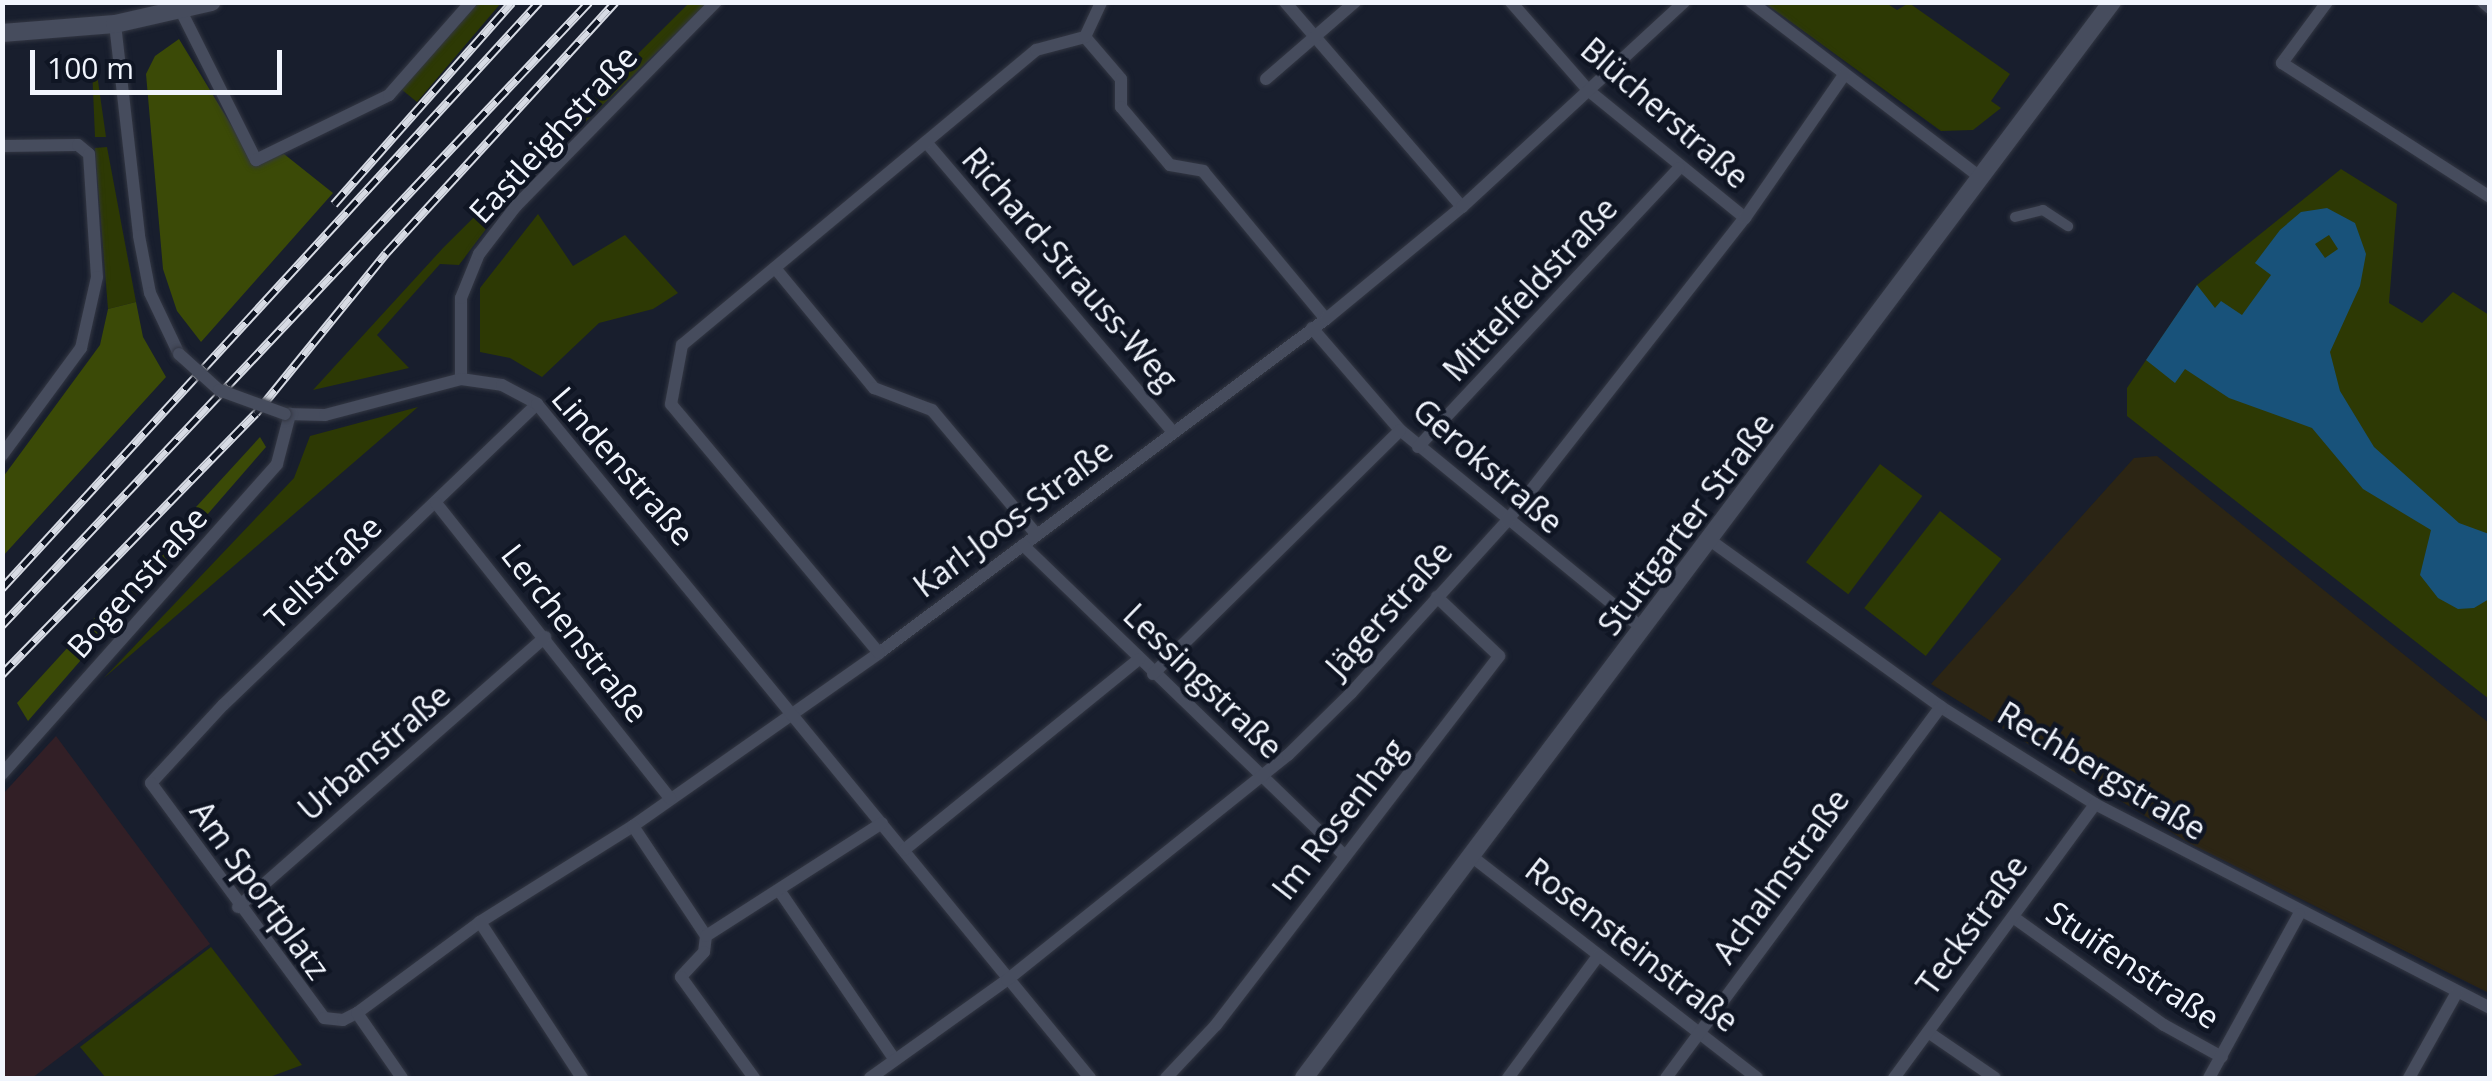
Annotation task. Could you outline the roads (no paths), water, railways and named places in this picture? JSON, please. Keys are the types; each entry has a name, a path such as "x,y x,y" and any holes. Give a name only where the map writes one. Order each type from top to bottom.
{"main road":[{"path":"2,33 116,24 212,2"},
{"name":"Stuttgarter Straße","path":"1304,1078 2112,2"}],"street":[{"path":"181,11 256,160 389,95 471,2"},
{"name":"Eastleighstraße","path":"461,379 462,298 480,254 516,206 716,2"},
{"path":"1085,37 1101,2"},
{"path":"1285,2 1462,207"},
{"path":"1266,79 1356,2"},
{"name":"Blücherstraße","path":"1512,2 1590,91 1679,168 1745,218"},
{"name":"Karl-Joos-Straße","path":"334,1021 357,1013 480,922 633,826 794,714 1326,320 1462,207 1684,2"},
{"path":"1751,2 1981,178"},
{"path":"2326,2 2282,63 2490,197"},
{"path":"2483,2 2490,8"},
{"name":"Lindenstraße","path":"116,24 139,236 150,293 179,354 220,390 288,414 325,415 461,379 502,385 537,404 1090,1078"},
{"path":"879,653 671,404 682,345 1036,50 1085,37"},
{"path":"1085,37 1121,78 1121,107 1170,165 1203,171 1326,320"},
{"name":"Jägerstraße","path":"870,1078 1007,980 1257,775 1288,756 1507,520 1745,218 1844,74"},
{"name":"Richard-Strauss-Weg","path":"926,142 1173,432"},
{"path":"2,146 84,148 96,277 93,314 80,348 2,455"},
{"name":"Mittelfeldstraße","path":"1418,447 1679,168"},
{"path":"2015,216 2044,210 2068,226"},
{"path":"775,268 874,388 932,410 1036,535"},
{"name":"Gerokstraße","path":"1312,328 1418,447 1644,630"},
{"name":"Tellstraße","path":"151,784 223,705 537,404"},
{"name":"Bogenstraße","path":"2,774 277,464 288,414"},
{"path":"1153,674 1400,430"},
{"name":"Lerchenstraße","path":"436,503 670,798"},
{"name":"Rechbergstraße","path":"1710,541 1941,707 2095,804 2299,914 2490,1008"},
{"name":"Lessingstraße","path":"1023,545 1345,856"},
{"name":"Im Rosenhag","path":"1166,1078 1326,882 1499,656 1437,597"},
{"name":"Urbanstraße","path":"238,907 545,638"},
{"path":"904,850 1139,659"},
{"name":"Achalmstraße","path":"1666,1078 1941,707"},
{"name":"Am Sportplatz","path":"151,784 313,1008 334,1021"},
{"name":"Teckstraße","path":"1894,1078 2095,804"},
{"path":"706,936 781,893 882,822"},
{"path":"633,826 706,936 704,952 681,977 754,1078"},
{"name":"Rosensteinstraße","path":"1471,856 1757,1078"},
{"path":"781,893 895,1060"},
{"path":"2209,1078 2299,914"},
{"name":"Stuifenstraße","path":"2013,917 2164,1026 2222,1057"},
{"path":"480,922 582,1078"},
{"path":"1508,1078 1598,956"},
{"path":"2409,1078 2456,992"},
{"path":"357,1013 402,1078"},
{"path":"1928,1032 1995,1078"}],"water":[{"path":"2327,208 2355,223 2366,254 2360,286 2330,352 2340,391 2374,447 2459,523 2489,534 2489,599 2474,608 2458,609 2438,598 2420,575 2431,530 2363,489 2312,428 2229,398 2185,369 2175,383 2146,360 2197,285 2215,308 2221,301 2242,315 2271,275 2255,263 2280,230 2301,212","holes":["2329,235 2338,249 2325,258 2315,244"]}],"railway":[{"path":"334,204 512,2"},
{"path":"2,588 539,2"},
{"path":"2,625 589,2"},
{"path":"2,674 256,413 386,253 615,2"}]}
